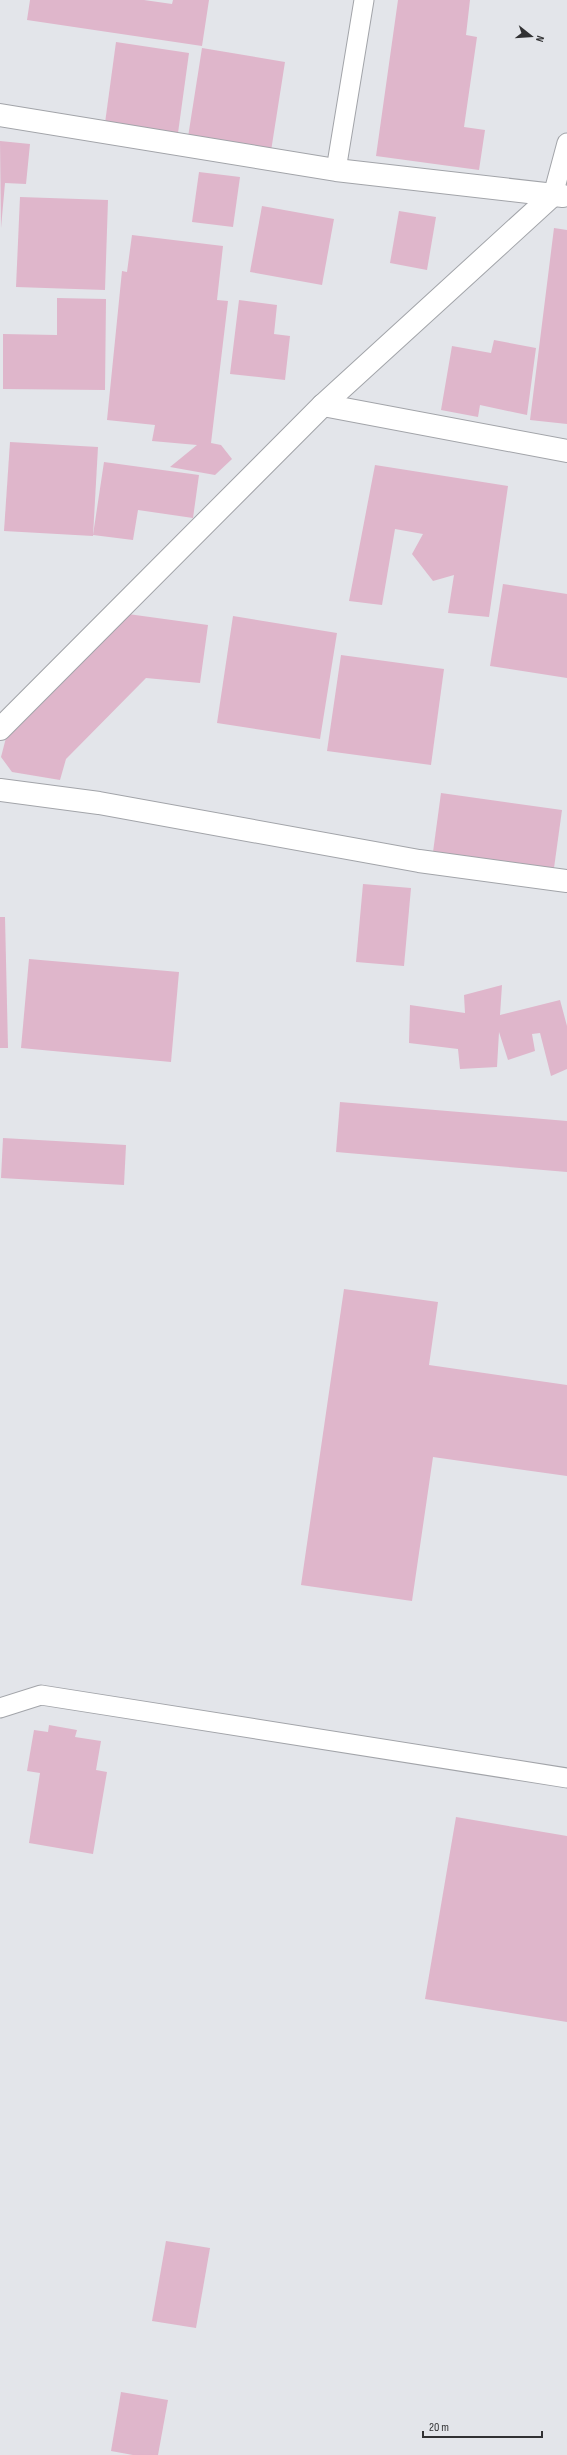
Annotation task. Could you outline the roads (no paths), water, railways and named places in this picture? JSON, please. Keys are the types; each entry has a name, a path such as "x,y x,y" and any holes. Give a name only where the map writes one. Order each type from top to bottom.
{"street":[{"path":"0,115 336,170 560,196"},
{"path":"0,729 323,406 560,196"},
{"path":"323,406 567,451"},
{"path":"0,790 99,803 419,861 567,881"}],"lane":[{"path":"336,170 364,0"},
{"path":"560,196 567,143"},
{"path":"0,1708 41,1695 567,1778"}]}
